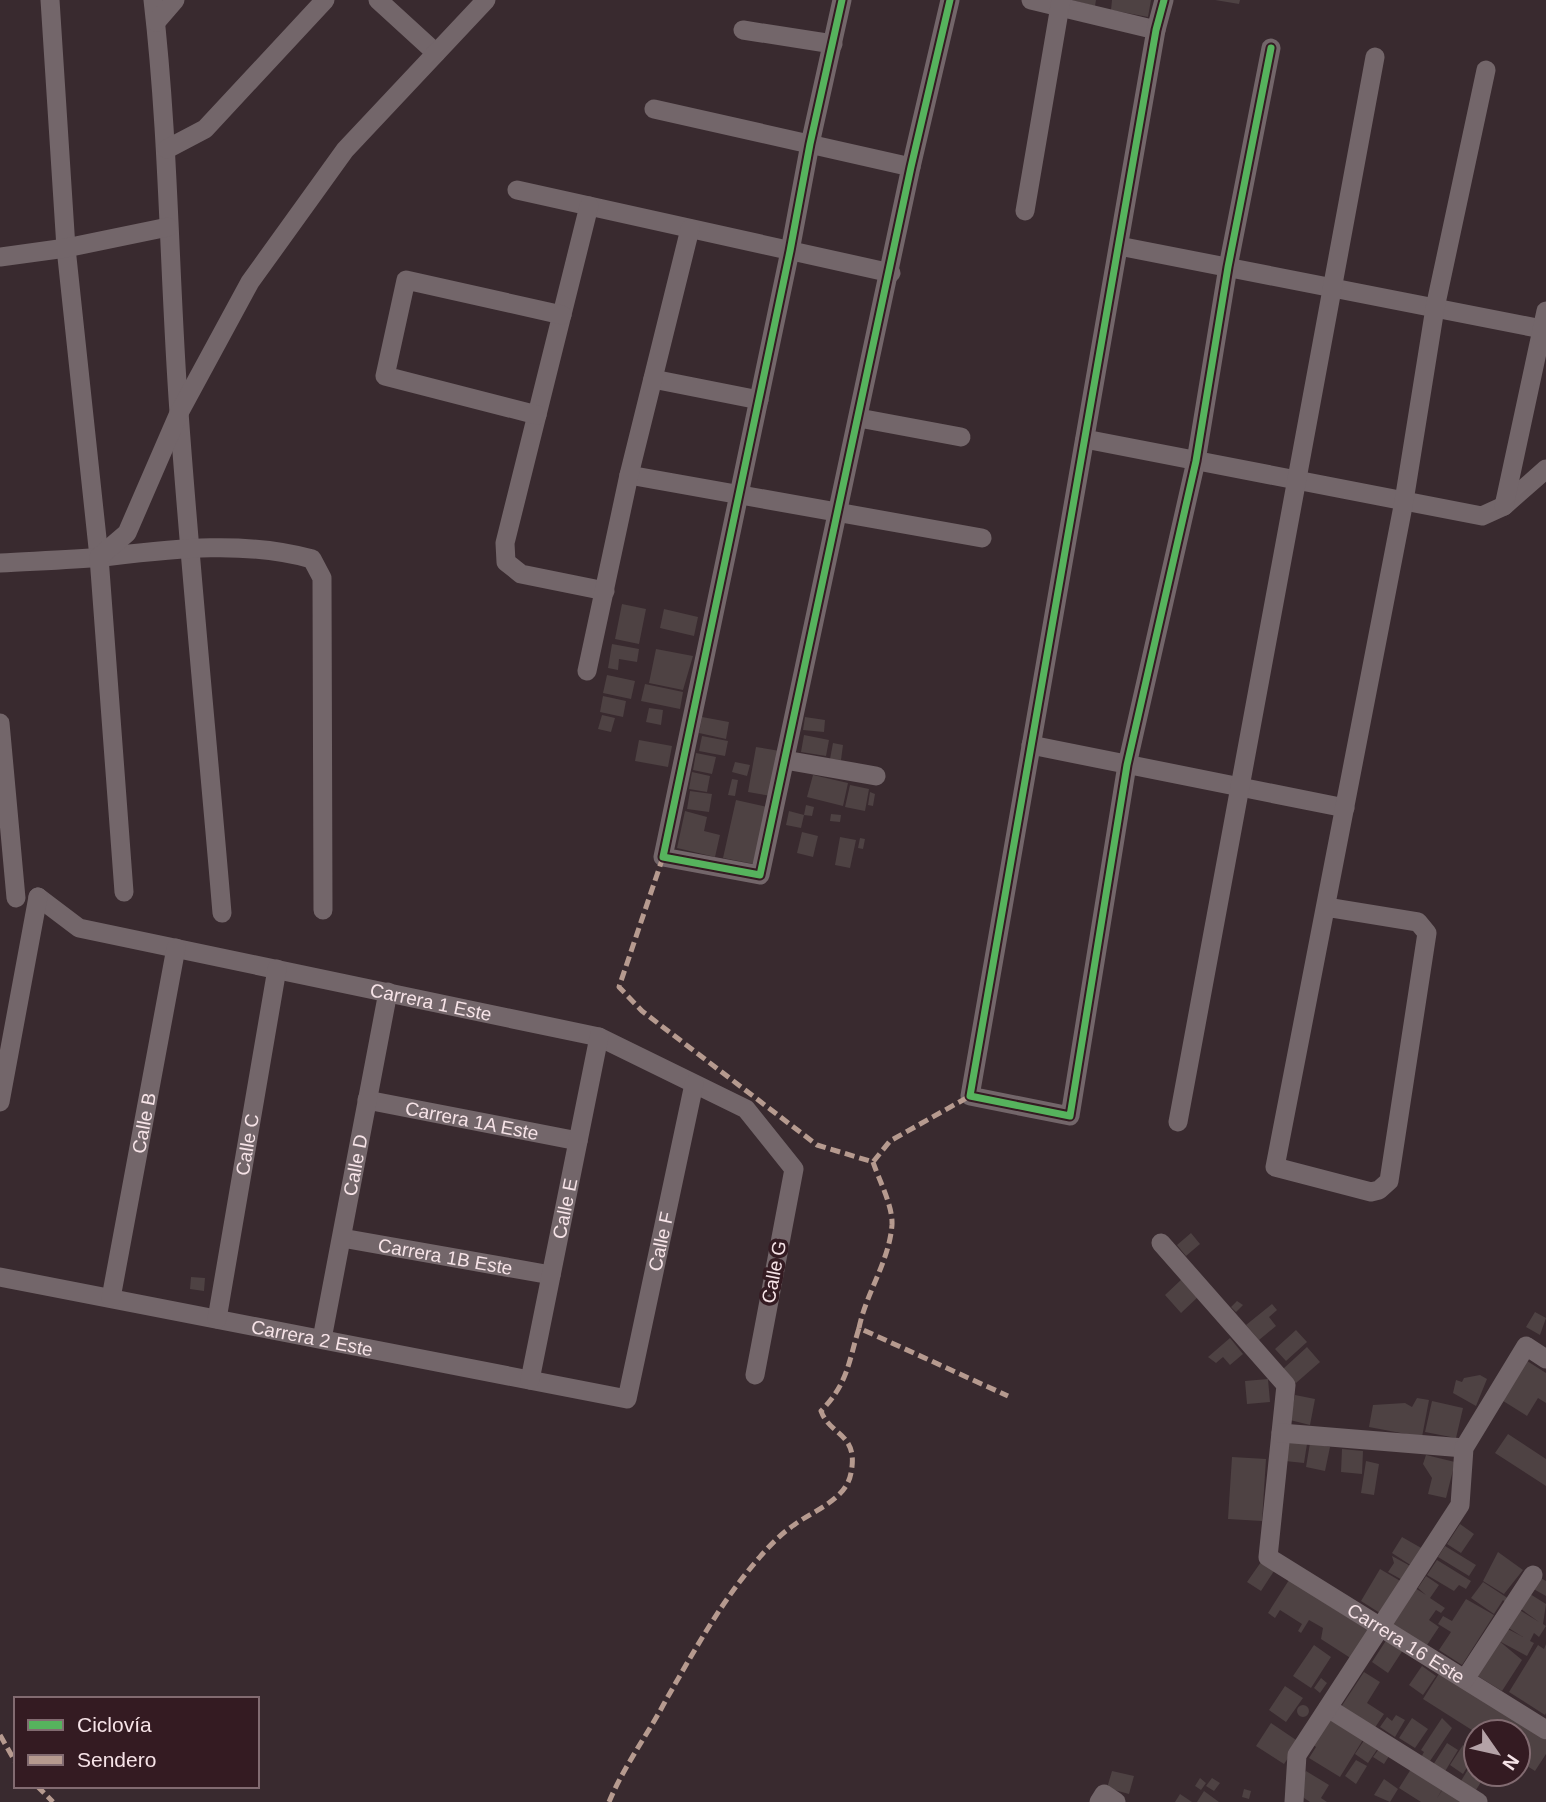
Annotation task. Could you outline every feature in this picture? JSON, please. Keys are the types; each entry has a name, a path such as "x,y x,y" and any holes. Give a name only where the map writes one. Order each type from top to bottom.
{"street":[{"path":"50,0 66,248 99,557 124,892"},
{"path":"153,0 167,149 168,227 179,413 222,913"},
{"path":"156,22 175,0"},
{"path":"167,149 205,129 325,0"},
{"path":"378,0 436,53"},
{"path":"99,557 127,533 179,413 250,282 345,150 486,0"},
{"path":"842,0 663,857 760,875 891,273 911,167 950,0"},
{"path":"1031,0 1061,4 1156,30"},
{"path":"1164,0 1156,30 970,1096 1070,1116 1127,765 1196,461 1228,267 1270,48"},
{"path":"1025,211 1061,4"},
{"path":"743,30 833,44"},
{"path":"1178,1122 1375,57"},
{"path":"1326,907 1418,922 1427,933 1389,1181 1379,1190 1371,1192 1275,1167 1404,501 1435,308 1486,70"},
{"path":"654,109 911,167"},
{"path":"517,190 891,273"},
{"path":"589,206 505,543 506,562 521,574 605,591"},
{"path":"0,257 66,248 168,227"},
{"path":"587,671 629,475 690,229"},
{"path":"1119,246 1435,308 1544,320 1504,506"},
{"path":"537,415 385,376 406,280 562,315"},
{"path":"653,379 759,400"},
{"path":"859,418 961,437"},
{"path":"1085,439 1482,516 1504,506 1546,469"},
{"path":"629,475 838,515 982,538"},
{"path":"0,563 99,557 191,546 294,554 312,559 322,578 323,910"},
{"path":"0,723 8,899 38,897 5,1055 0,1102"},
{"path":"1031,746 1345,808"},
{"path":"785,760 876,776"},
{"name":"Carrera 1 Este","path":"38,897 79,928 599,1037 746,1109 794,1168"},
{"name":"Calle B","path":"111,1298 176,948"},
{"name":"Calle C","path":"217,1319 277,969"},
{"name":"Calle D","path":"322,1339 388,992"},
{"name":"Calle E","path":"530,1380 599,1037"},
{"name":"Calle F","path":"627,1399 694,1084"},
{"name":"Carrera 1A Este","path":"367,1100 578,1141"},
{"name":"Calle G","path":"755,1375 794,1168"},
{"name":"Carrera 1B Este","path":"342,1238 551,1275"},
{"path":"1161,1243 1286,1385 1281,1433 1464,1448"},
{"name":"Carrera 2 Este","path":"0,1277 627,1399"},
{"path":"1294,1802 1297,1755 1460,1505 1464,1448 1526,1346 1546,1359"},
{"name":"Carrera 16 Este","path":"1281,1433 1268,1557 1465,1679 1544,1724"},
{"path":"1465,1679 1533,1575"},
{"path":"1328,1708 1478,1802"},
{"path":"1099,1802 1104,1794 1116,1802"}],"building":[{"path":"1071,0 1096,0 1095,6"},
{"path":"1112,0 1151,0 1148,17 1111,10"},
{"path":"1215,0 1240,0 1239,4"},
{"path":"622,604 646,609 639,644 615,639"},
{"path":"664,609 698,617 694,636 660,628"},
{"path":"612,644 639,649 637,662 619,659 618,670 608,668"},
{"path":"656,649 693,656 683,690 649,683"},
{"path":"607,675 635,681 631,699 603,693"},
{"path":"645,684 683,692 680,709 641,701"},
{"path":"603,696 626,701 623,717 600,712"},
{"path":"649,708 663,710 661,725 646,722"},
{"path":"602,715 615,718 611,732 598,729"},
{"path":"702,717 729,722 726,739 699,733"},
{"path":"805,717 825,720 824,732 803,730"},
{"path":"804,735 829,740 826,756 801,752"},
{"path":"702,736 728,741 725,756 699,751"},
{"path":"639,740 672,746 668,767 635,761"},
{"path":"833,743 843,745 841,760 830,759"},
{"path":"756,747 780,751 771,796 748,792"},
{"path":"696,753 716,757 712,774 693,770"},
{"path":"735,762 750,765 747,776 732,772"},
{"path":"692,772 710,776 707,792 689,789"},
{"path":"813,775 848,783 843,806 807,797"},
{"path":"732,779 738,780 735,796 728,795"},
{"path":"850,785 869,789 865,811 845,807"},
{"path":"690,791 712,794 709,812 687,809"},
{"path":"870,792 875,794 873,806 868,805"},
{"path":"736,800 767,807 754,864 723,858"},
{"path":"806,805 814,807 812,816 804,815"},
{"path":"685,811 707,817 704,831 720,835 715,857 677,848"},
{"path":"789,811 804,815 801,828 786,825"},
{"path":"831,814 841,815 840,822 830,821"},
{"path":"802,832 818,836 813,857 797,853"},
{"path":"840,837 856,840 850,868 835,865"},
{"path":"860,838 865,839 863,849 858,848"},
{"path":"1191,1233 1200,1244 1186,1256 1177,1245"},
{"path":"191,1277 205,1278 204,1291 190,1289"},
{"path":"1183,1278 1199,1296 1181,1313 1165,1295"},
{"path":"1237,1301 1243,1305 1236,1312 1231,1307"},
{"path":"1272,1304 1277,1310 1269,1317 1276,1326 1259,1340 1246,1325"},
{"path":"1535,1312 1546,1318 1540,1335 1526,1327"},
{"path":"1296,1330 1307,1342 1286,1361 1275,1349"},
{"path":"1230,1338 1243,1354 1230,1365 1223,1357 1216,1363 1208,1357"},
{"path":"1307,1347 1320,1362 1296,1383 1283,1369"},
{"path":"1524,1359 1546,1373 1546,1403 1538,1398 1527,1416 1500,1399"},
{"path":"1480,1375 1487,1379 1476,1406 1453,1393 1456,1380 1462,1382 1464,1378"},
{"path":"1268,1379 1270,1402 1247,1404 1245,1381"},
{"path":"1295,1395 1315,1399 1310,1425 1290,1420"},
{"path":"1417,1398 1429,1400 1422,1437 1369,1427 1373,1405 1405,1403 1412,1407"},
{"path":"1432,1401 1463,1408 1456,1438 1425,1432"},
{"path":"1508,1434 1546,1459 1546,1486 1495,1453"},
{"path":"1287,1441 1307,1444 1304,1463 1285,1461"},
{"path":"1310,1443 1330,1447 1325,1471 1306,1467"},
{"path":"1342,1449 1363,1451 1362,1474 1341,1472"},
{"path":"1426,1455 1455,1462 1446,1498 1428,1494 1432,1478 1423,1464"},
{"path":"1232,1457 1266,1459 1262,1521 1228,1519"},
{"path":"1366,1461 1379,1464 1374,1495 1361,1493"},
{"path":"1460,1524 1474,1534 1461,1553 1447,1544"},
{"path":"1402,1537 1423,1549 1412,1566 1392,1553"},
{"path":"1445,1546 1476,1565 1469,1576 1438,1557"},
{"path":"1498,1552 1523,1570 1504,1594 1483,1581"},
{"path":"1392,1556 1414,1568 1406,1582 1388,1572 1394,1563"},
{"path":"1437,1560 1471,1581 1466,1589 1459,1585 1454,1591 1427,1575"},
{"path":"1261,1562 1274,1571 1261,1591 1247,1582"},
{"path":"1380,1569 1402,1582 1383,1615 1361,1601"},
{"path":"1426,1576 1439,1585 1430,1598 1445,1608 1441,1613 1436,1610 1429,1620 1439,1627 1425,1648 1391,1626 1415,1588 1426,1595 1418,1588"},
{"path":"1537,1576 1546,1581 1546,1596 1530,1587"},
{"path":"1289,1580 1369,1631 1352,1659 1321,1639 1323,1628 1309,1620 1301,1633 1298,1631 1302,1624 1280,1610 1275,1618 1268,1613"},
{"path":"1483,1582 1509,1599 1506,1603 1503,1600 1494,1614 1471,1598"},
{"path":"1530,1594 1546,1604 1543,1624 1546,1626 1539,1637 1534,1633 1530,1641 1534,1643 1527,1656 1499,1641 1506,1628 1523,1637 1507,1627 1518,1609 1539,1622 1521,1609"},
{"path":"1466,1599 1494,1615 1462,1665 1439,1650 1451,1632 1438,1624 1443,1616 1452,1621"},
{"path":"1387,1639 1403,1650 1388,1673 1372,1662"},
{"path":"1498,1640 1522,1660 1502,1691 1476,1675"},
{"path":"1546,1644 1545,1715 1509,1692 1538,1645 1544,1649"},
{"path":"1314,1645 1331,1657 1311,1688 1293,1676"},
{"path":"1422,1666 1436,1676 1423,1695 1409,1685"},
{"path":"1364,1672 1380,1682 1367,1703 1384,1714 1374,1729 1341,1707"},
{"path":"1440,1672 1512,1718 1462,1718 1462,1724 1423,1699"},
{"path":"1321,1678 1327,1683 1320,1693 1314,1688"},
{"path":"1285,1686 1303,1698 1286,1722 1269,1710"},
{"path":"1303,1705 1309,1711 1303,1717 1297,1711"},
{"path":"1328,1715 1364,1738 1340,1777 1309,1758 1316,1747 1311,1743"},
{"path":"1396,1715 1405,1720 1395,1737 1380,1727 1387,1717 1392,1721"},
{"path":"1412,1718 1428,1729 1415,1748 1399,1738"},
{"path":"1442,1718 1452,1728 1428,1764 1420,1759 1424,1752 1421,1750"},
{"path":"1271,1723 1299,1742 1284,1764 1256,1746"},
{"path":"1532,1731 1546,1740 1546,1754 1535,1771 1532,1769"},
{"path":"1365,1739 1378,1748 1368,1763 1355,1754"},
{"path":"1447,1743 1458,1750 1444,1773 1433,1765"},
{"path":"1462,1747 1462,1773 1450,1765"},
{"path":"1379,1749 1389,1756 1384,1764 1373,1757"},
{"path":"1356,1760 1367,1766 1356,1784 1345,1776"},
{"path":"1411,1769 1443,1788 1437,1798 1443,1789 1463,1802 1421,1802 1399,1788"},
{"path":"1112,1771 1134,1776 1129,1794 1107,1788"},
{"path":"1306,1771 1329,1785 1321,1798 1327,1802 1310,1802 1304,1798 1298,1785"},
{"path":"1200,1778 1206,1783 1201,1790 1195,1786"},
{"path":"1212,1778 1220,1783 1214,1791 1206,1786"},
{"path":"1384,1779 1398,1789 1390,1802 1374,1795"},
{"path":"1244,1789 1251,1791 1249,1799 1242,1797"},
{"path":"1204,1791 1219,1802 1197,1802"},
{"path":"1180,1794 1192,1802 1175,1802"}],"marked path":[{"path":"663,857 619,987 642,1011 817,1145 873,1162 890,1141 970,1096"},
{"path":"873,1162 888,1201 892,1225 887,1252 859,1328 1008,1396"},
{"path":"609,1802 687,1663 733,1591 776,1540 828,1504 848,1482 851,1473 851,1450 821,1411 842,1382 859,1328"},
{"path":"0,1735 14,1760"},
{"path":"39,1788 53,1802"}],"cycle path":[{"path":"842,0 663,857 760,875 911,167 950,0"},
{"path":"1164,0 1156,30 970,1096 1070,1116 1127,765 1196,461 1228,267 1271,48"}]}
